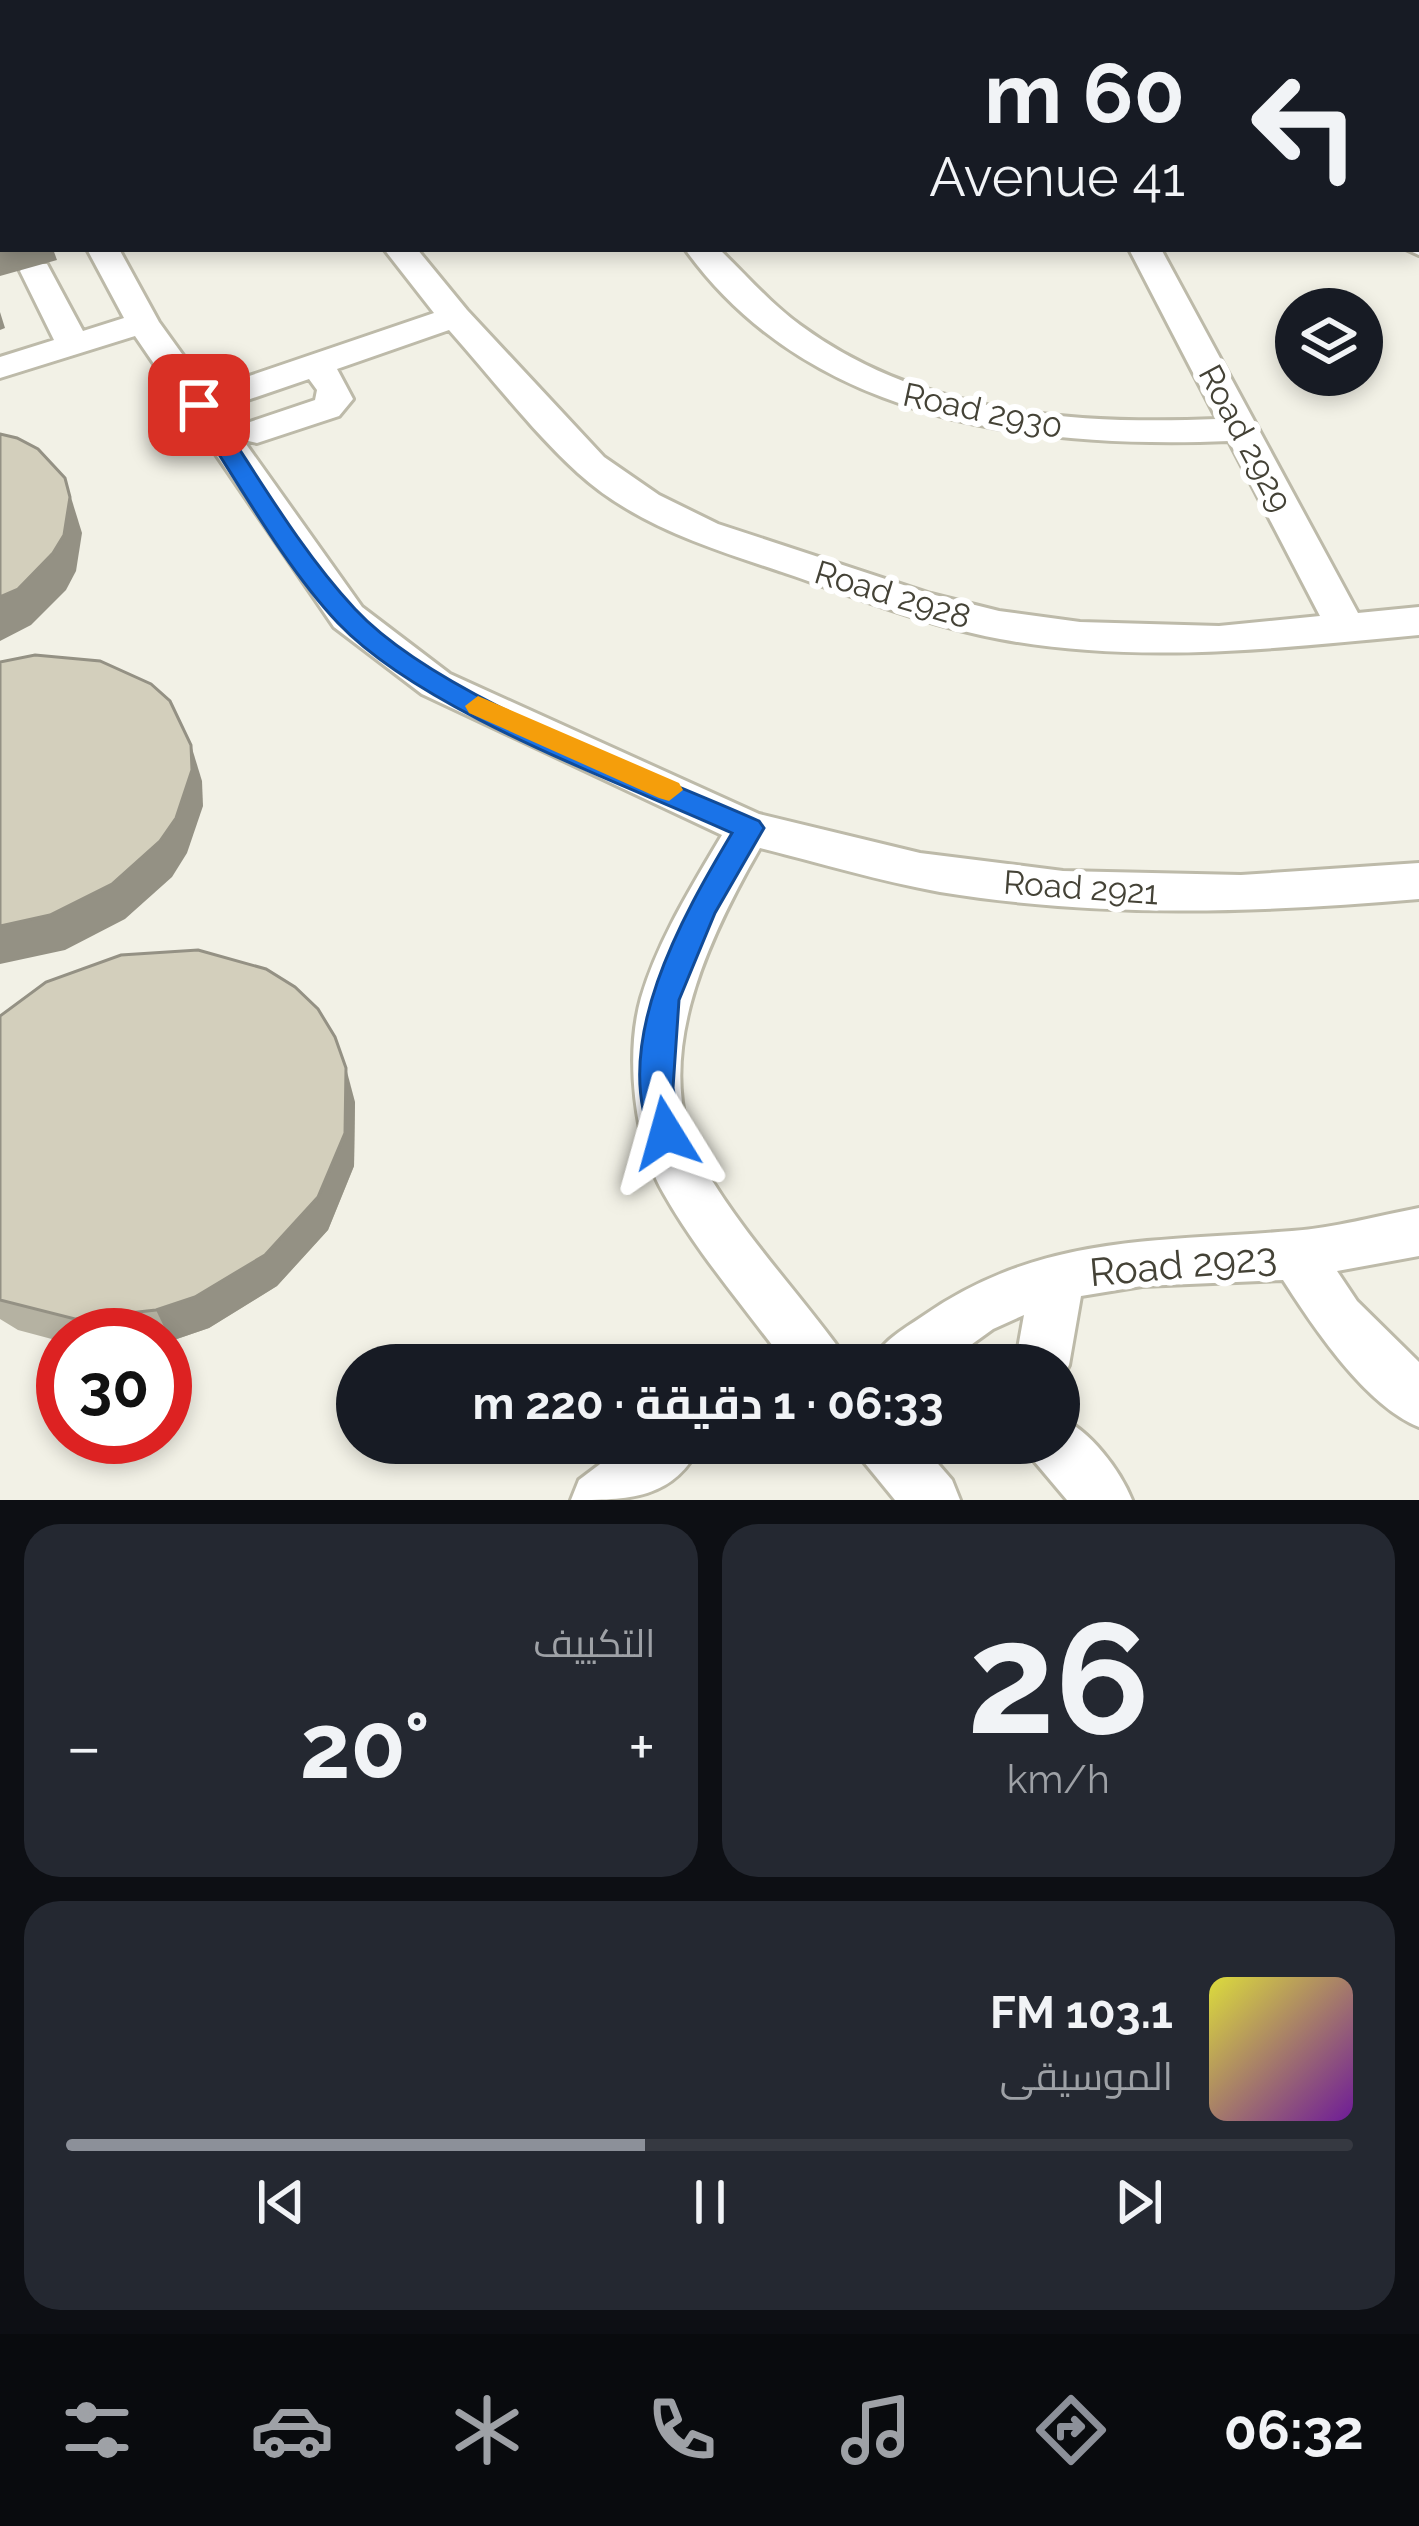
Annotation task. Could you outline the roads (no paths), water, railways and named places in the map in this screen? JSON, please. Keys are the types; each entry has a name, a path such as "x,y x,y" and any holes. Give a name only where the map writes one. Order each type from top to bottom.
{"street":[{"name":"Road 2921","path":"105,252 143,323 318,581 348,617 390,653 484,710 749,828 942,875 1066,890 1216,893 1419,881"},
{"name":"Road 2928","path":"402,252 455,317 591,465 646,504 705,533 923,606 1040,631 1169,641 1419,621"},
{"name":"Road 2930","path":"704,252 790,335 878,386 917,401 1070,430 1138,435 1242,429"},
{"name":"Road 2929","path":"1147,252 1346,628"},
{"path":"36,272 73,345"},
{"path":"199,405 455,317"},
{"path":"0,368 143,323"},
{"path":"257,432 326,408 335,399 317,364"},
{"path":"749,828 701,910 664,1000 658,1088 666,1133 682,1179 789,1344"},
{"name":"Road 2923","path":"928,1344 974,1312 1058,1276 1142,1262 1297,1255 1419,1232"},
{"path":"1297,1255 1338,1318 1419,1400"},
{"path":"1046,1344 1058,1276"},
{"path":"598,1500 645,1464"},
{"path":"902,1464 932,1500"},
{"path":"1073,1464 1104,1500"}]}
